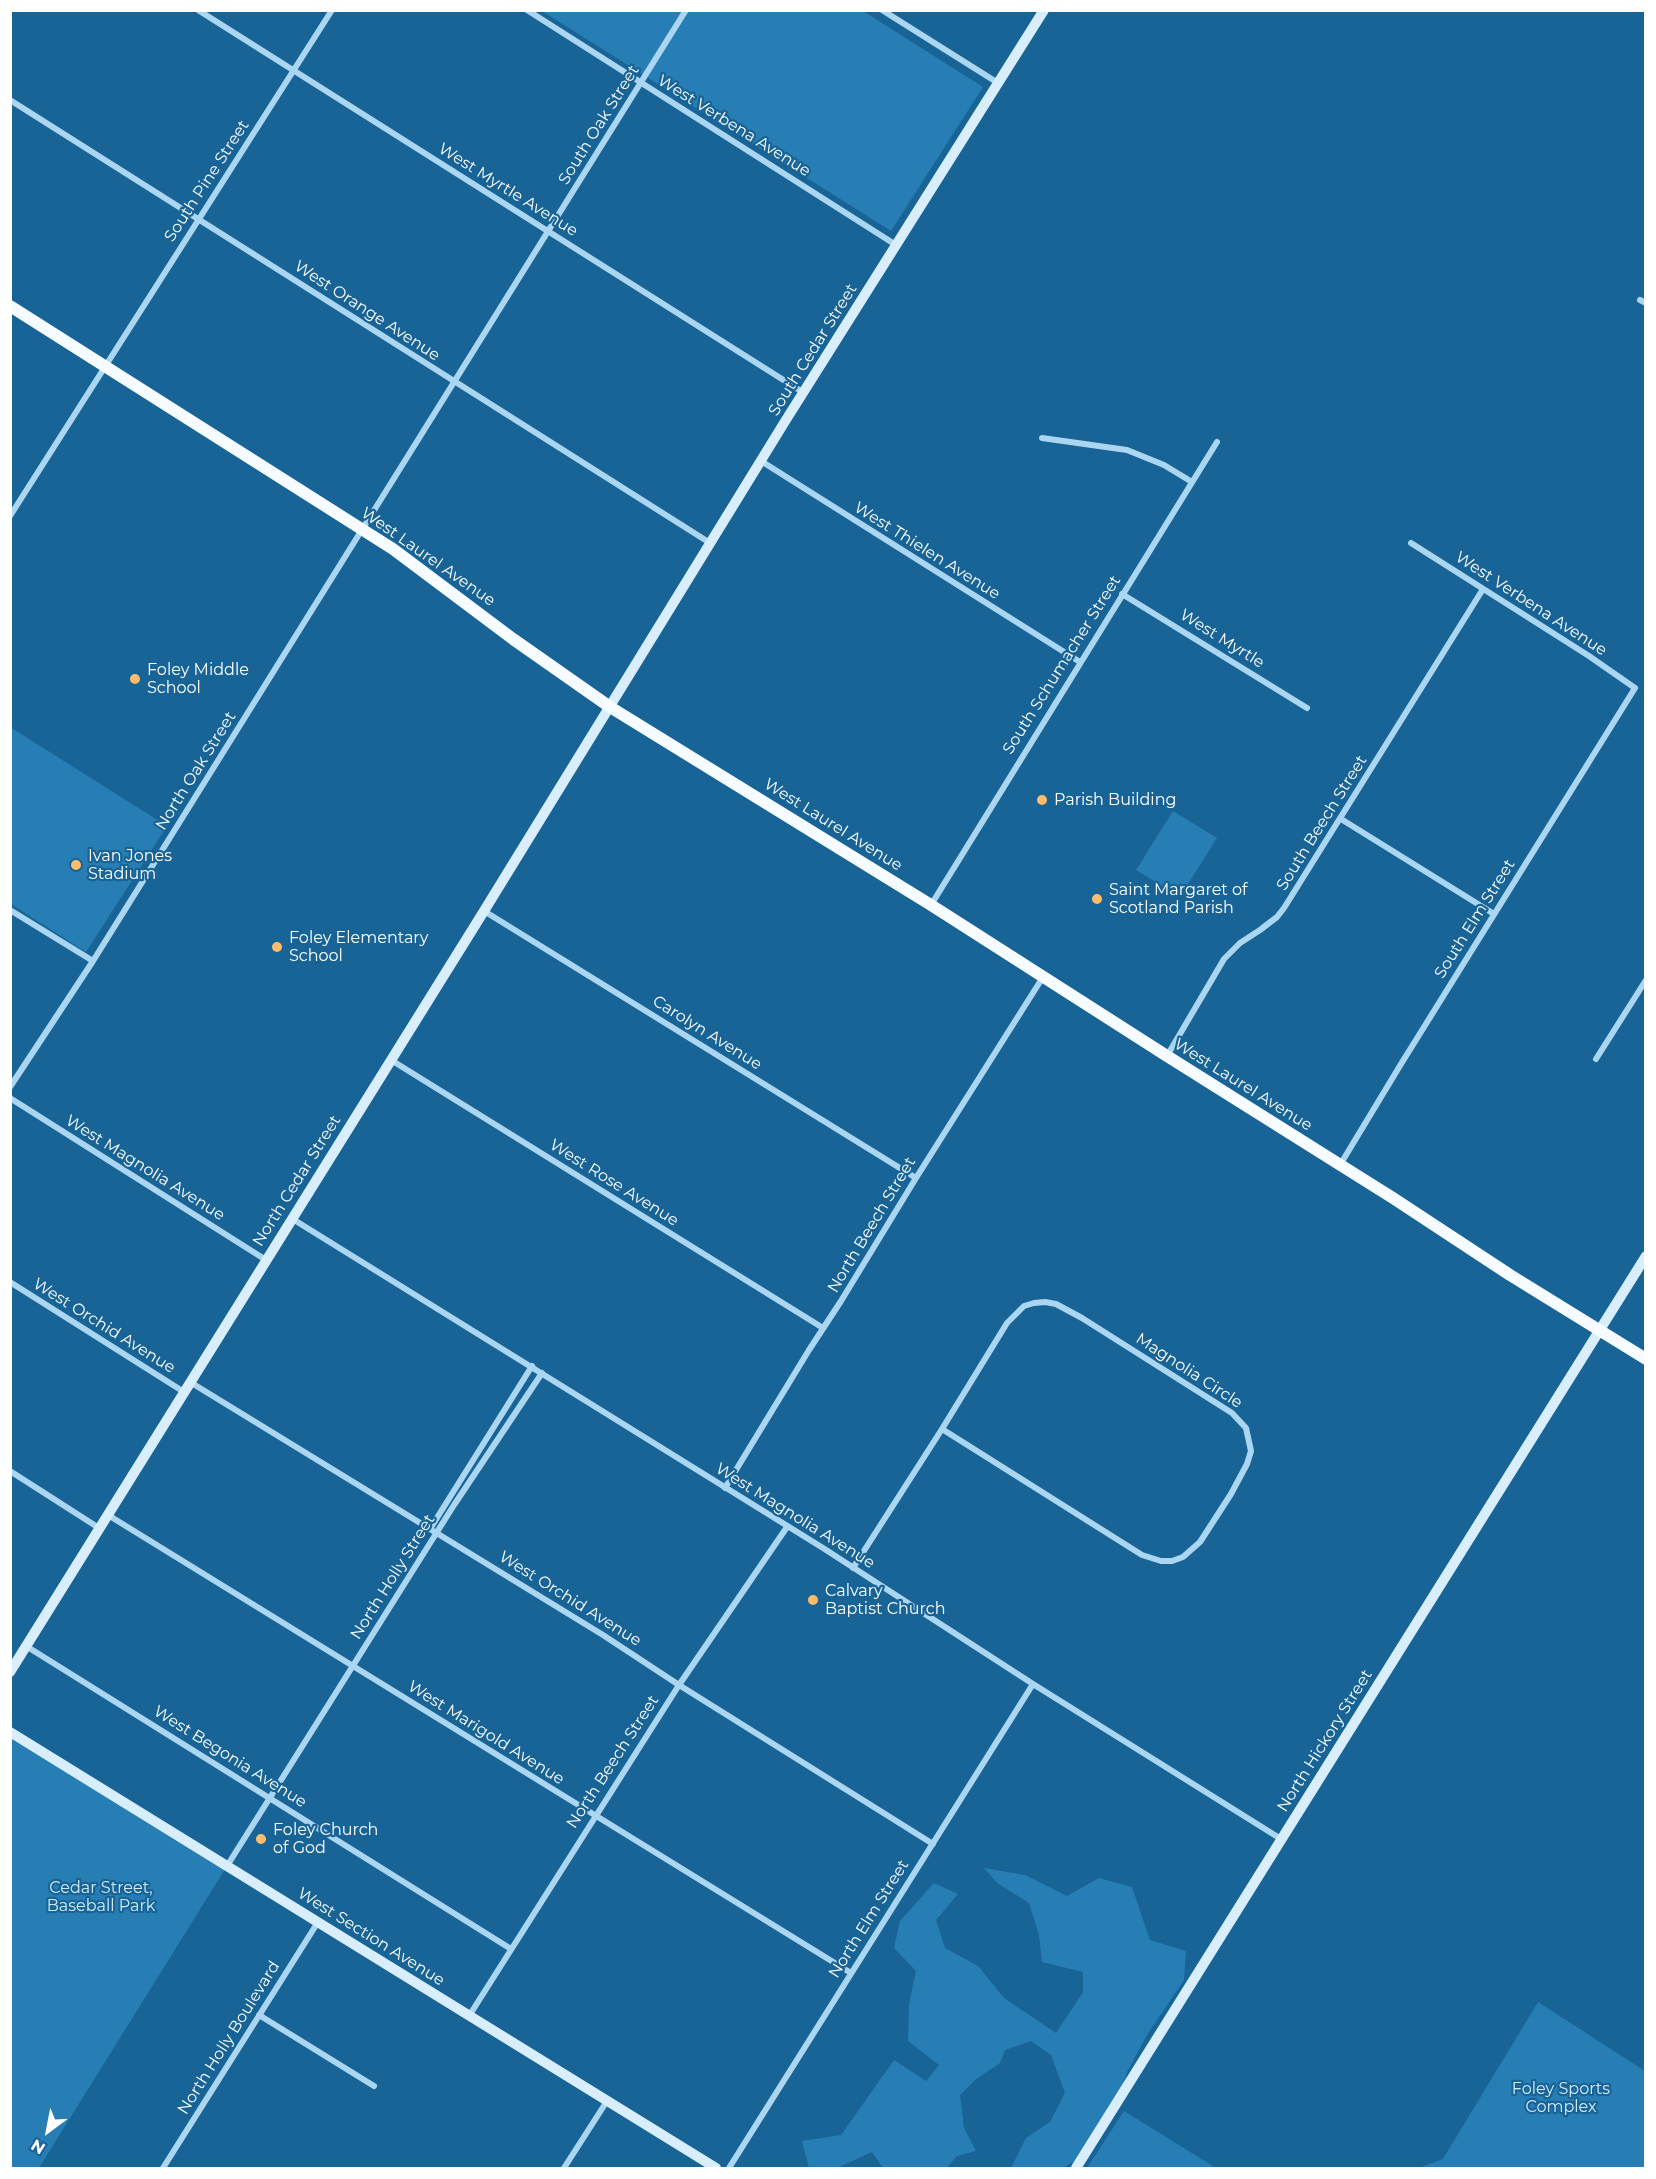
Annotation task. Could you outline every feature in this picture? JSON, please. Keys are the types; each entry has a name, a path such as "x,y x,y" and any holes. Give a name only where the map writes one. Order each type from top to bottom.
{"main road":[{"name":"West Laurel Avenue","path":"10,306 362,529 609,706 931,904 1510,1275 1646,1359"}],"street":[{"name":"West Myrtle Avenue","path":"198,10 804,393"},
{"name":"South Pine Street","path":"10,516 332,10"},
{"name":"West Verbena Avenue","path":"527,10 896,245"},
{"name":"South Oak Street","path":"362,529 686,10"},
{"path":"882,10 998,83"},
{"name":"South Cedar Street","path":"609,706 1044,10"},
{"name":"West Orange Avenue","path":"10,100 710,543"},
{"path":"1042,438 1127,450 1164,465 1192,482"},
{"name":"South Schumacher Street","path":"931,904 1217,441"},
{"name":"West Thielen Avenue","path":"761,461 1080,662"},
{"name":"North Oak Street","path":"10,1087 93,961 362,529"},
{"name":"West Verbena Avenue","path":"1411,543 1589,656 1635,688"},
{"name":"South Beech Street","path":"1167,1056 1224,959 1240,943 1277,917 1341,819 1483,589"},
{"name":"West Myrtle","path":"1122,594 1307,708"},
{"name":"South Elm Street","path":"1340,1165 1635,688"},
{"name":"North Cedar Street","path":"10,1672 609,706"},
{"path":"1341,819 1494,914"},
{"path":"10,910 93,961"},
{"name":"Carolyn Avenue","path":"484,911 916,1178"},
{"name":"North Beech Street","path":"725,1488 1043,976"},
{"path":"1596,1059 1646,980"},
{"name":"West Rose Avenue","path":"391,1060 823,1328"},
{"name":"West Magnolia Avenue","path":"10,1098 266,1260"},
{"name":"West Magnolia Avenue","path":"291,1218 532,1366 1281,1839"},
{"name":"North Hickory Street","path":"1076,2169 1646,1256"},
{"name":"West Orchid Avenue","path":"10,1282 437,1533 933,1844"},
{"name":"Magnolia Circle","path":"853,1568 1007,1323 1024,1306 1034,1302 1056,1304 1082,1318 1232,1413 1246,1428 1251,1451 1247,1464 1231,1494 1200,1542 1182,1557 1172,1561 1161,1561 1142,1555 1117,1540 942,1429"},
{"path":"430,1529 532,1366"},
{"name":"North Holly Street","path":"227,1866 437,1533 542,1373"},
{"path":"10,1471 99,1528"},
{"name":"West Marigold Avenue","path":"108,1515 851,1973"},
{"name":"North Beech Street","path":"469,2016 679,1685 787,1527"},
{"name":"West Begonia Avenue","path":"26,1646 511,1949"},
{"name":"North Elm Street","path":"729,2169 1033,1684"},
{"name":"West Section Avenue","path":"10,1732 716,2169"},
{"name":"North Holly Boulevard","path":"163,2169 318,1922"},
{"path":"259,2016 374,2086"},
{"path":"564,2169 607,2101"}],"green space":[{"path":"542,11 863,11 983,87 891,231"},
{"name":"Ivan Jones Stadium","path":"10,727 167,826 86,952 11,904"},
{"path":"1173,811 1217,838 1180,897 1136,870"},
{"name":"Cedar Street, Baseball Park","path":"11,1739 227,1866 39,2168 11,2168"},
{"path":"984,1868 1025,1875 1067,1896 1099,1878 1132,1887 1150,1940 1186,1951 1184,1980 1147,2035 1127,2072 1111,2121 1076,2160 1063,2168 1011,2168 1026,2138 1050,2122 1065,2093 1051,2055 1031,2041 1005,2050 1000,2063 975,2080 960,2095 964,2128 976,2151 957,2156 947,2168 883,2168 872,2152 837,2168 809,2168 802,2141 841,2135 894,2060 926,2081 939,2065 908,2041 909,2004 916,1971 894,1948 900,1921 934,1883 958,1894 936,1920 945,1948 978,1966 1004,1998 1056,2033 1083,1992 1083,1972 1042,1962 1039,1935 1029,1903 997,1883"},
{"name":"Foley Sports Complex","path":"1538,2002 1645,2071 1645,2168 1419,2168 1443,2159"},
{"path":"1124,2111 1216,2168 1087,2168"}],"place":[{"name":"Foley Middle School","path":"135,679"},
{"name":"Parish Building","path":"1042,800"},
{"name":"Ivan Jones Stadium","path":"76,865"},
{"name":"Saint Margaret of Scotland Parish","path":"1097,899"},
{"name":"Foley Elementary School","path":"277,947"},
{"name":"Calvary Baptist Church","path":"813,1600"},
{"name":"Foley Church of God","path":"261,1839"}]}
